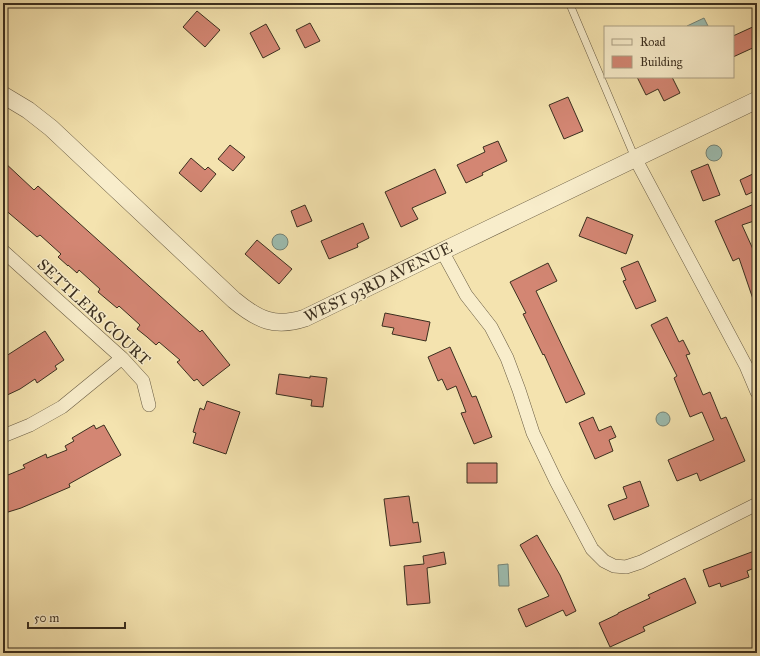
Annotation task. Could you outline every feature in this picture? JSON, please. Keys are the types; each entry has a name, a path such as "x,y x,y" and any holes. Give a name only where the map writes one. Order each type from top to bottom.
{"street":[{"name":"WEST 93RD AVENUE","path":"3,96 28,110 51,128 205,274 244,308 261,318 272,322 282,323 305,318 757,100"},
{"path":"635,158 746,366 757,392"},
{"name":"SETTLERS COURT","path":"3,251 122,358 143,381 150,405"},
{"path":"442,251 466,295 491,327 507,358 533,433 586,539 597,555 604,561 614,566 626,567 633,565 688,540 710,527 757,504"},
{"path":"3,436 30,425 62,407 122,358"}],"lane":[{"path":"571,3 571,7 635,158"}],"water":[{"path":"704,18 708,26 687,26"},
{"path":"714,145 720,147 722,153 720,159 714,161 708,159 706,153 708,147"},
{"path":"280,234 287,239 288,242 283,249 280,250 273,245 272,242 277,235"},
{"path":"663,412 668,414 670,419 668,424 663,426 658,424 656,419 658,414"},
{"path":"508,564 509,586 499,586 498,565"}],"building":[{"path":"197,11 220,30 205,47 183,27"},
{"path":"310,23 320,41 305,48 296,30"},
{"path":"266,24 280,49 263,58 250,33"},
{"path":"757,25 757,46 734,57 734,36"},
{"path":"638,78 672,78 680,93 664,101 658,89 646,95"},
{"path":"568,97 583,131 564,139 549,105"},
{"path":"498,141 507,161 482,173 483,175 466,183 457,165 485,152 483,147"},
{"path":"230,145 245,157 233,171 218,159"},
{"path":"191,158 205,170 208,167 216,174 201,192 179,173"},
{"path":"3,161 34,190 38,186 200,332 202,330 230,365 203,386 197,379 194,381 177,362 180,360 159,342 156,345 137,329 140,325 119,306 117,308 98,292 100,289 79,270 77,273 68,266 58,257 61,254 40,235 37,237 3,208"},
{"path":"708,164 720,195 703,201 691,171"},
{"path":"435,169 446,193 412,208 418,219 401,227 385,192"},
{"path":"757,172 757,190 746,195 740,180"},
{"path":"754,204 757,212 757,220 742,225 757,258 757,304 755,305 739,258 733,261 715,221"},
{"path":"305,205 312,221 297,227 291,211"},
{"path":"587,217 633,235 626,254 579,236"},
{"path":"363,223 369,238 357,244 358,247 329,259 321,241"},
{"path":"257,240 292,269 279,284 245,254"},
{"path":"638,261 656,301 636,309 623,281 626,280 621,268"},
{"path":"548,263 557,281 536,291 585,394 566,403 544,354 543,355 523,314 526,313 510,282"},
{"path":"385,313 430,322 426,341 392,334 394,328 382,326"},
{"path":"667,317 679,342 683,340 690,354 686,355 703,395 710,392 721,419 726,417 745,461 700,481 697,473 677,481 668,460 714,440 702,412 690,417 674,378 677,376 651,325"},
{"path":"45,331 64,360 55,366 57,369 37,383 35,379 20,389 3,397 3,358"},
{"path":"450,347 472,397 476,396 492,437 474,444 461,413 466,412 456,386 447,390 442,379 438,381 428,357"},
{"path":"279,374 310,378 310,376 327,378 323,407 311,406 312,400 276,394"},
{"path":"207,401 240,412 226,454 193,443 196,433 193,432 200,408 204,410"},
{"path":"593,417 599,431 611,426 616,437 609,440 613,451 595,459 579,423"},
{"path":"94,425 96,429 104,425 121,455 69,484 70,487 21,508 5,513 3,506 3,477 25,468 23,465 46,454 47,458 67,450 65,446 74,441 72,438"},
{"path":"467,463 497,463 497,483 467,483"},
{"path":"640,481 649,506 614,520 608,505 627,498 623,487"},
{"path":"409,496 413,523 418,522 421,542 390,546 384,499"},
{"path":"537,535 560,575 576,611 566,616 563,610 526,627 518,609 549,596 520,545"},
{"path":"757,550 757,567 747,571 749,577 721,587 720,583 709,587 703,570"},
{"path":"444,552 446,564 427,568 430,603 407,605 404,566 424,564 423,556"},
{"path":"685,578 696,603 643,627 645,631 610,647 599,623 650,598 648,595"}]}
